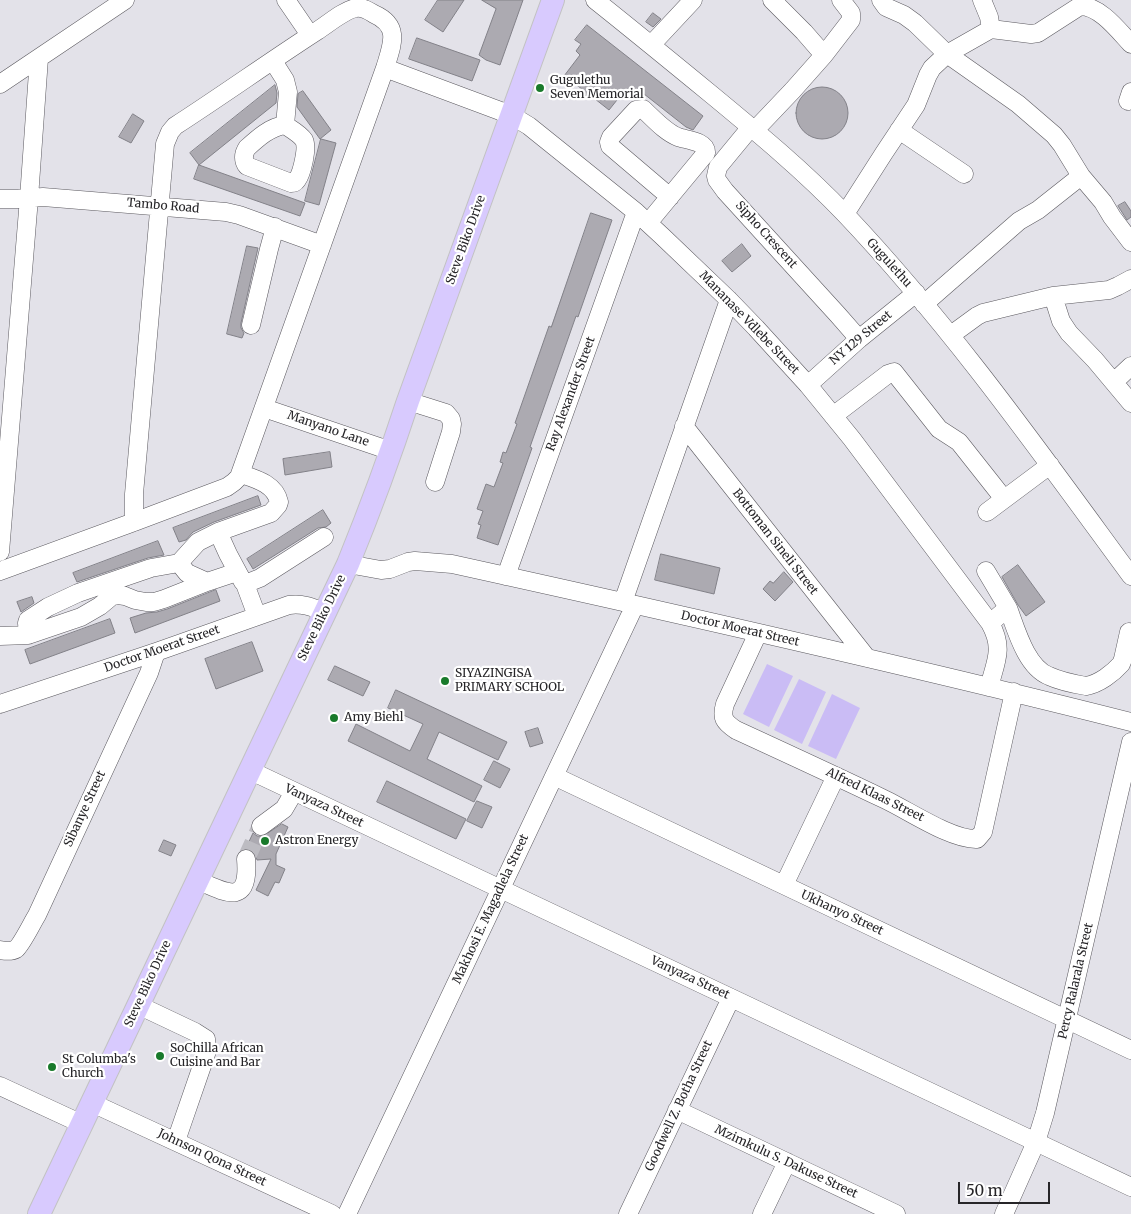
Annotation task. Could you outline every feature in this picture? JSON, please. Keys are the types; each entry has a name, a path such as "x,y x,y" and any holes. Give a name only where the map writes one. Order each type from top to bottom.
{"main road":[{"name":"Steve Biko Drive","path":"39,1214 76,1121 92,1103 348,564 392,451 408,400 553,0"}],"street":[{"path":"0,84 125,0"},
{"path":"286,0 310,35"},
{"name":"Gugulethu","path":"595,0 753,128 798,168 845,214 951,335 1050,465 1131,576"},
{"path":"651,45 693,0"},
{"path":"772,0 824,55"},
{"path":"753,128 793,90 824,55 851,20 851,13 841,0"},
{"path":"881,0 886,8 904,15 916,23 947,54 1018,104 1054,135 1081,176 1103,202 1131,242"},
{"path":"982,0 991,29"},
{"path":"0,571 134,522 227,487 241,474 392,45 393,34 391,26 366,4 349,11 310,35 175,126 170,132 165,144 134,494 134,522"},
{"path":"845,214 916,105 928,74 947,54 991,29 1031,34 1038,33 1080,6 1096,10 1131,44"},
{"path":"0,552 39,58"},
{"path":"273,61 287,86 288,102 285,125"},
{"name":"Mananase Vdlebe Street","path":"385,68 511,115 540,134 642,218 728,300 808,385 990,623 996,633 998,649 989,687"},
{"name":"Ray Alexander Street","path":"506,576 642,218 670,196 707,150 696,142 672,135 642,110 638,109 611,137 610,146 670,196"},
{"name":"Sipho Crescent","path":"753,128 721,161 716,171 717,180 859,339"},
{"path":"899,130 964,174"},
{"name":"NY 129 Street","path":"808,385 859,339 920,298 1019,221 1038,210 1081,176"},
{"name":"Tambo Road","path":"0,199 43,196 226,212 275,227 322,245"},
{"path":"251,325 268,249 275,227"},
{"path":"951,335 983,313 1053,296 1109,290 1131,279"},
{"path":"1053,296 1061,321 1069,333 1095,360 1131,403"},
{"name":"Makhosi E. Magadlela Street","path":"347,1214 554,776 629,603 684,426 728,300"},
{"path":"1114,382 1131,366"},
{"path":"833,416 888,374 894,372 939,429 959,442 1004,499"},
{"path":"408,400 446,413 451,419 451,432 435,482"},
{"name":"Manyano Lane","path":"264,408 392,451"},
{"name":"Bottoman Sineli Street","path":"684,426 867,658"},
{"path":"987,512 1050,465"},
{"path":"0,636 28,635 81,617 100,606 106,591 151,568 179,563 198,542 218,532 272,512 278,505 278,497 272,488 241,474"},
{"path":"218,532 258,616"},
{"path":"106,591 135,600 154,602 206,582 260,578 324,537"},
{"name":"Doctor Moerat Street","path":"348,564 381,570 415,561 452,564 1014,692 1131,722"},
{"path":"179,563 187,573 206,582"},
{"path":"986,571 1008,608 1027,655 1040,671 1049,677 1086,686 1099,682 1118,667 1123,660 1128,632"},
{"name":"Doctor Moerat Street","path":"0,704 156,652 289,604 305,604 324,612"},
{"path":"990,623 1008,608"},
{"name":"Alfred Klaas Street","path":"758,633 722,712 727,724 736,730 894,804 949,833 964,838 977,839 983,832 1014,692"},
{"name":"Sibanye Street","path":"0,950 10,951 15,949 37,915 149,673 156,652"},
{"name":"Percy Ralarala Street","path":"1004,1214 1036,1142 1045,1113 1131,742"},
{"name":"Vanyaza Street","path":"249,770 1131,1188"},
{"name":"Ukhanyo Street","path":"554,776 1131,1050"},
{"path":"784,885 836,776"},
{"path":"261,826 284,809 294,792"},
{"path":"197,880 229,893 240,890 247,874 246,859"},
{"name":"Goodwell Z. Botha Street","path":"628,1214 730,998"},
{"path":"138,1005 196,1032 206,1039 204,1060 176,1141"},
{"path":"0,1086 76,1121"},
{"name":"Johnson Qona Street","path":"92,1103 332,1214"},
{"name":"Mzimkulu S. Dakuse Street","path":"677,1110 896,1214"},
{"path":"762,1214 787,1162"}],"shaded area":[{"path":"767,664 793,676 769,727 743,714"},
{"path":"799,679 826,692 802,744 774,730"},
{"path":"832,694 860,708 836,759 808,746"}],"building":[{"path":"438,0 464,0 443,32 425,20"},
{"path":"482,0 523,0 500,65 486,60 479,55 496,9"},
{"path":"653,13 661,19 653,27 646,22"},
{"path":"587,25 703,116 693,130 686,127 639,90 634,97 625,90 609,110 590,95 588,98 580,92 582,89 564,76 580,55 576,51 581,44 575,40"},
{"path":"417,38 480,60 472,81 409,59"},
{"path":"275,85 277,93 276,103 199,165 190,153"},
{"path":"817,87 827,87 841,94 848,108 848,118 841,132 827,139 817,139 807,135 800,128 796,118 796,108 800,98 807,91"},
{"path":"303,91 331,130 320,139 297,107 298,94"},
{"path":"133,114 144,121 131,143 119,137"},
{"path":"321,139 336,143 319,205 305,201"},
{"path":"199,165 305,203 300,216 194,179"},
{"path":"1125,202 1131,211 1131,217 1127,220 1118,206"},
{"path":"591,213 612,220 530,447 532,448 498,545 477,538 481,525 478,524 483,511 477,509 486,484 494,487 503,463 500,462 503,452 506,453 517,424 515,423 549,326 551,327"},
{"path":"742,244 751,256 732,272 722,261"},
{"path":"247,246 258,248 241,323 244,333 242,338 227,334"},
{"path":"330,452 332,467 285,475 283,459"},
{"path":"258,496 261,505 214,522 193,532 186,540 179,542 173,528"},
{"path":"323,510 331,523 326,527 318,528 253,569 247,559"},
{"path":"158,541 164,555 148,558 77,582 73,573"},
{"path":"661,554 720,568 714,594 655,580"},
{"path":"1018,565 1045,602 1026,616 1002,577"},
{"path":"784,572 793,582 775,601 763,589 770,581 773,583"},
{"path":"216,590 220,601 135,633 130,618 167,609"},
{"path":"32,597 34,603 21,612 17,602"},
{"path":"110,619 115,633 30,664 25,650"},
{"path":"252,642 263,671 216,689 205,659"},
{"path":"335,666 370,682 363,696 328,680"},
{"path":"396,690 507,742 498,760 439,732 427,759 482,786 474,802 348,741 356,724 410,751 423,724 388,708"},
{"path":"538,728 543,743 530,747 525,732"},
{"path":"494,761 510,769 500,788 484,780"},
{"path":"387,781 466,819 456,839 377,802"},
{"path":"477,801 492,807 482,828 467,821"},
{"path":"282,824 288,827 276,854 276,865 285,869 279,883 275,882 268,896 256,890 271,859 257,860 255,853 246,848 253,833 257,836 263,836"},
{"path":"164,840 176,845 171,856 159,851"}],"tunnel":[{"path":"246,859 261,826"}],"place":[{"name":"Gugulethu Seven Memorial","path":"540,88"},
{"name":"SIYAZINGISA PRIMARY SCHOOL","path":"445,681"},
{"name":"Amy Biehl","path":"334,718"},
{"name":"Astron Energy","path":"265,841"},
{"name":"SoChilla African Cuisine and Bar","path":"160,1056"},
{"name":"St Columba's Church","path":"52,1067"}]}
